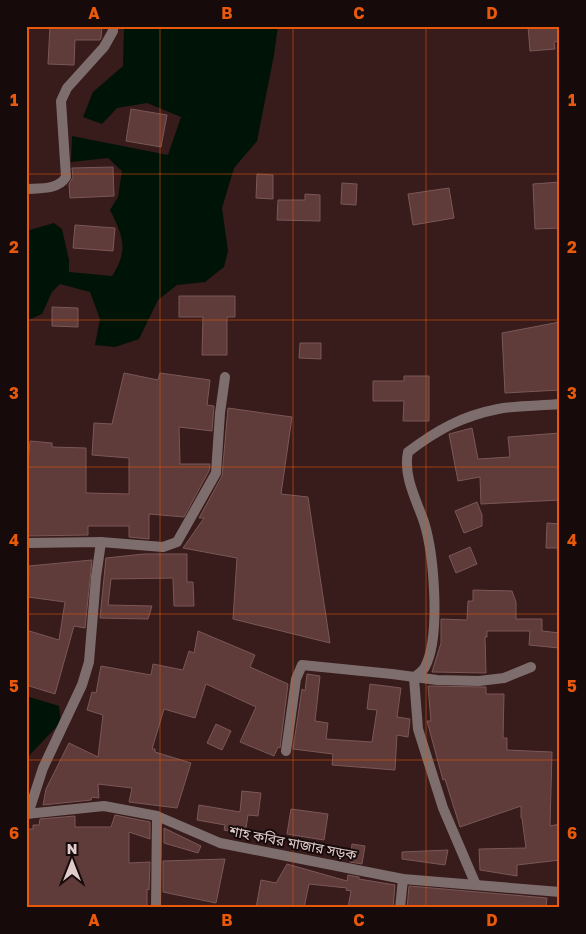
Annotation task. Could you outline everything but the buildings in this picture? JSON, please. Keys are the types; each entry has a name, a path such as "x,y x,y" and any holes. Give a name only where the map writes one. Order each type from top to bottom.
{"street":[{"path":"26,189 54,186 62,183 66,177 61,101 67,88 104,46 113,26"},
{"path":"26,543 101,542 163,547 176,542 190,521 216,473 220,413 225,377"},
{"path":"476,885 443,808 418,729 414,678 424,668 432,644 434,606 432,564 424,524 408,477 406,460 408,452 434,432 459,420 499,408 560,404"},
{"path":"27,814 43,768 82,685 89,662 101,542"},
{"path":"286,751 296,679 302,664 414,678 479,681 504,678 531,667"},
{"name":"শাহ কবির মাজার সড়ক","path":"27,814 104,806 157,816 220,842 403,879 560,892"},
{"path":"156,908 157,816"},
{"path":"400,908 403,879"}],"shaded area":[{"path":"124,26 278,26 257,141 234,168 222,208 228,251 224,267 205,282 177,285 158,300 139,339 115,347 95,345 100,319 90,292 60,284 52,292 42,314 26,321 26,231 54,223 62,229 69,260 69,272 112,276 117,267 121,258 122,243 121,235 110,210 118,197 122,171 108,158 71,162 72,136 168,155 181,117 147,103 117,108 102,124 83,117 93,92 123,66"},
{"path":"26,696 59,706 61,722 26,759"}]}
